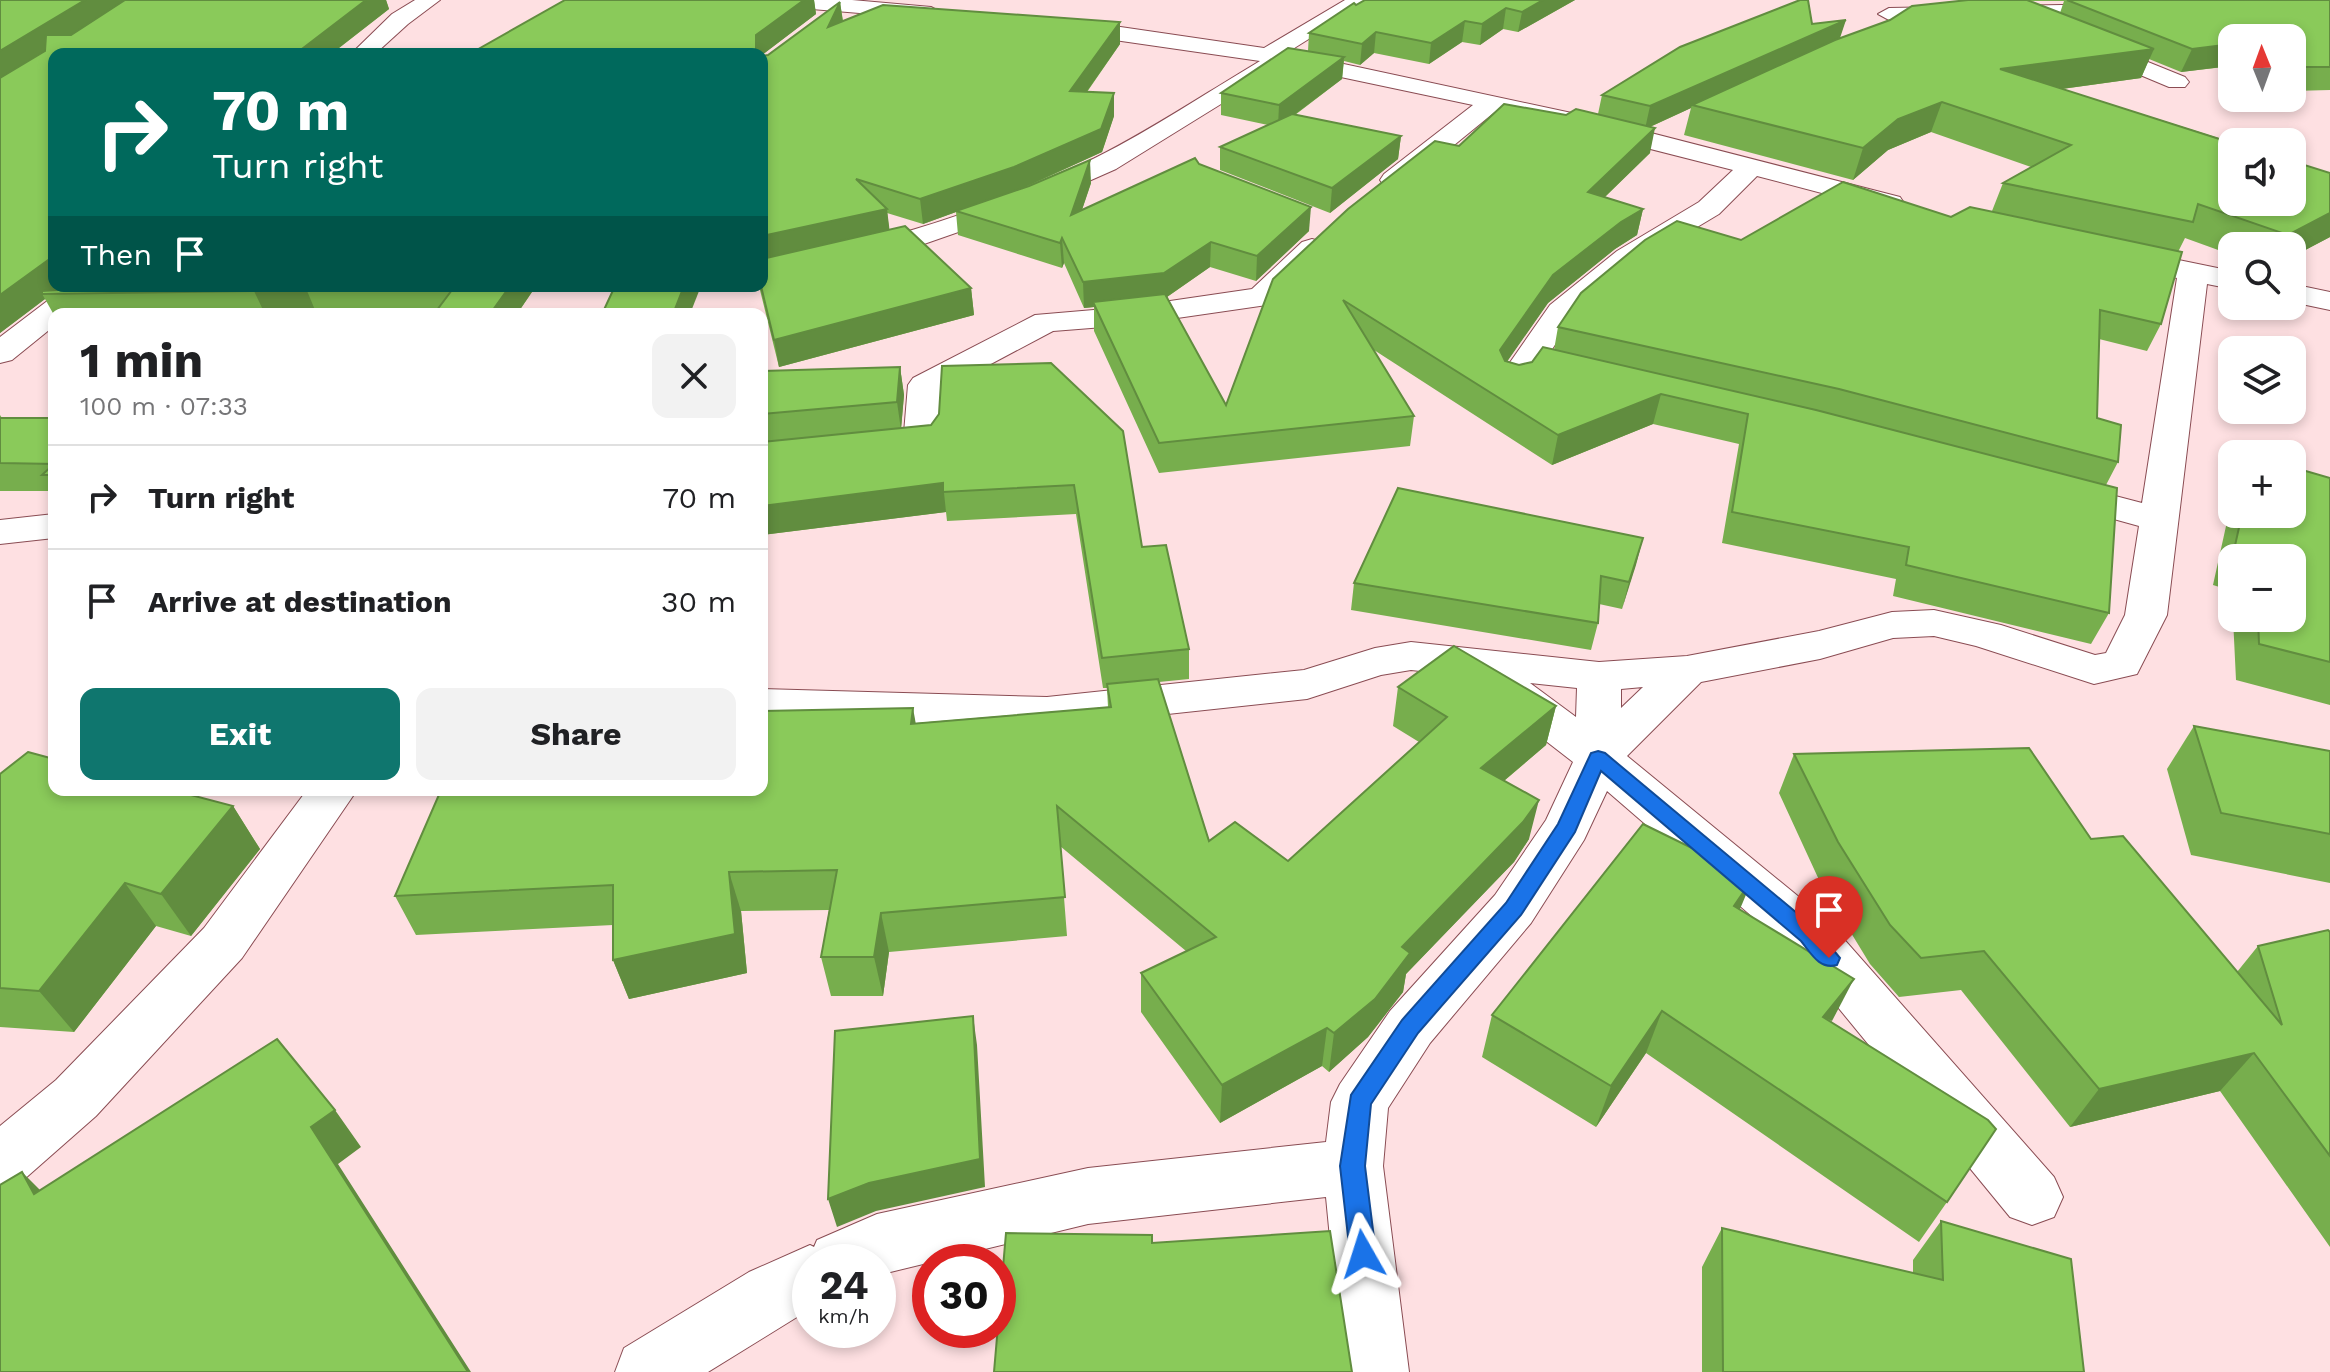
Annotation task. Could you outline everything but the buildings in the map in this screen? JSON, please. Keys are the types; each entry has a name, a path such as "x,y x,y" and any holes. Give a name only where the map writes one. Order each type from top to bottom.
{"street":[{"path":"369,48 400,19 429,0"},
{"path":"776,0 953,15"},
{"path":"768,273 914,238 1020,201 1107,163 1360,0"},
{"path":"1883,7 2011,13 2137,10"},
{"path":"1878,37 1896,24 1883,7"},
{"path":"820,26 843,8"},
{"path":"2011,13 2177,82"},
{"path":"1041,23 1146,35 1275,56 1492,102 1752,166 1918,211"},
{"path":"1371,198 1492,102"},
{"path":"1648,140 1687,123"},
{"path":"1533,370 1561,312 1627,257 1709,208 1752,166"},
{"path":"768,456 921,442 925,385 938,378 1046,322 1129,316 1262,297 1334,227"},
{"path":"768,704 1047,712 1307,684 1375,662 1411,656 1599,676 1687,670 1820,645 1892,625 1934,623 1986,635 2094,670 2105,670 2122,664 2146,615 2160,520 2213,276 2133,259"},
{"path":"58,308 78,292"},
{"path":"2306,296 2330,301"},
{"path":"0,353 48,316"},
{"path":"2025,484 2160,520"},
{"path":"0,532 48,527"},
{"path":"1474,664 1598,757 1809,935 2032,1197"},
{"path":"1376,1372 1353,1166 1360,1102 1410,1027 1513,909 1567,827 1598,757 1687,670"},
{"path":"1598,757 1599,676"},
{"path":"0,1163 76,1098 223,943 329,796"},
{"path":"877,1244 1088,1196 1353,1166"},
{"path":"648,1372 792,1285"}],"route":[{"path":"1363,1254 1353,1166 1360,1102 1410,1027 1513,909 1567,827 1598,757 1809,935 1829,958"}]}
